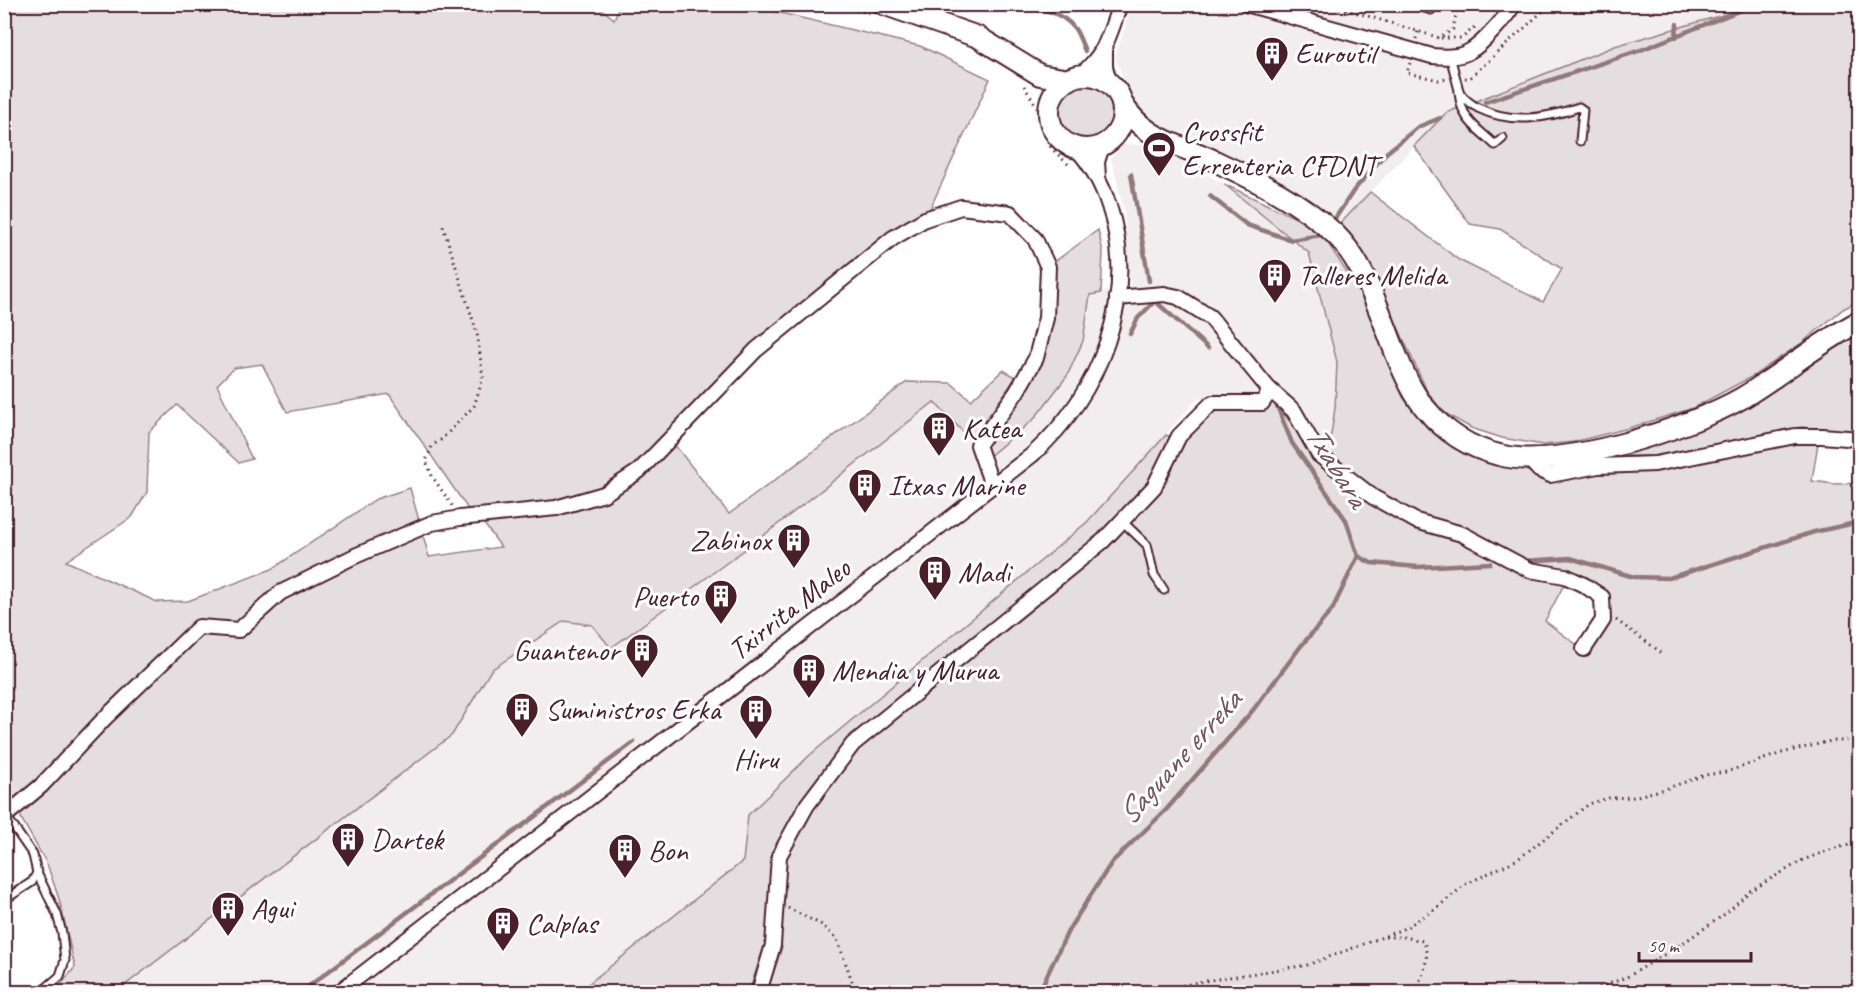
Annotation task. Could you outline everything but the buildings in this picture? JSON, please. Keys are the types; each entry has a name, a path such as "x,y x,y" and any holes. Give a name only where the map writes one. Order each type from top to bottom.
{"street":[{"path":"1110,84 1105,67 1105,49 1120,4"},
{"path":"1246,4 1432,56 1450,57 1470,51 1506,17 1514,4"},
{"path":"879,10 978,38 1005,52 1027,78 1042,90 1050,111"},
{"path":"1105,49 1093,64 1059,88 1052,99 1051,123 1056,134 1064,142 1084,149 1109,140 1156,137"},
{"path":"1027,78 1096,77 1110,84 1136,123 1156,137 1215,161 1290,200 1315,216 1337,236 1367,282 1407,379 1424,408 1447,430 1471,446 1500,456 1529,459 1589,451 1628,442 1682,425 1740,399 1845,328 1860,321"},
{"path":"1109,140 1121,125 1122,103"},
{"name":"Txirrita Maleo","path":"1098,179 1097,162 1109,140"},
{"name":"Txirrita Maleo","path":"339,993 1048,441 1075,407 1097,369 1105,350 1117,298 1119,263 1114,220 1098,179 1087,161 1074,147"},
{"path":"5,816 41,786 104,719 200,627 239,630 280,593 355,556 432,524 460,518 556,508 604,494 639,471 756,350 893,238 925,219 961,207 1010,213 1035,239 1047,267 1046,318 1036,358 1016,393 978,445 992,485"},
{"path":"1117,298 1164,294 1178,297 1210,317 1268,388 1294,411 1319,455 1373,497 1416,521 1462,534 1530,570 1565,576 1602,597 1603,620 1584,649"},
{"path":"759,993 773,945 779,856 807,805 854,744 1103,541 1154,487 1179,436 1212,403 1262,403 1268,394 1268,388"},
{"path":"1529,459 1539,470 1550,474 1598,466 1655,464 1795,436 1860,439"}],"lane":[{"path":"1411,4 1431,10 1436,4"},
{"path":"1450,57 1457,78 1460,107 1466,118 1495,145 1503,138"},
{"path":"1459,91 1468,103 1506,118 1545,116 1579,106 1583,110 1580,141"},
{"path":"1122,521 1148,545 1154,575 1164,590"},
{"path":"5,816 33,855 37,873 57,914 62,933 65,960 60,976 46,988"},
{"path":"4,900 32,882 37,873"}],"path":[{"path":"833,4 879,10"},
{"path":"1328,4 1440,38 1462,38 1477,25"},
{"path":"1440,38 1454,29 1458,4"},
{"path":"1027,78 1051,147 1078,173"},
{"path":"443,226 477,333 483,378 474,406 442,439 432,446 426,461 432,476 460,518"},
{"path":"1602,610 1662,653"},
{"path":"1153,993 1198,982 1307,965 1383,938 1405,928 1434,910 1466,884 1518,859 1589,804 1608,798 1634,797 1665,789 1782,753 1831,741 1860,741"},
{"path":"1588,993 1629,976 1680,945 1725,914 1750,891 1803,860 1835,848 1860,843"},
{"path":"776,902 822,925 837,939 856,993"},
{"path":"1383,938 1423,941 1427,948 1425,969 1415,993"}],"shaded area":[{"path":"596,4 614,19 620,5 747,5 920,46 990,79 928,213 893,230 753,347 635,466 602,490 554,503 470,512 389,394 287,412 262,364 234,368 217,385 252,459 239,463 177,405 149,432 147,492 132,517 66,561 157,602 188,601 272,569 376,499 410,488 429,557 501,547 482,521 605,499 674,444 729,514 907,382 951,383 971,400 1003,370 1016,377 972,441 934,402 759,539 611,648 592,625 564,621 491,670 452,735 116,992 55,992 75,967 59,899 47,864 21,818 23,791 5,807 4,5"},
{"path":"1746,4 1747,9 1615,46 1446,113 1340,224 1139,114 1115,58 1132,5"},
{"path":"1757,5 1859,5 1859,301 1843,309 1803,342 1753,376 1693,408 1629,428 1573,442 1543,445 1502,438 1471,428 1443,412 1427,391 1366,257 1340,224 1370,192 1459,260 1543,302 1562,269 1500,229 1470,224 1414,146 1446,113 1615,46"},
{"path":"1087,84 1098,86 1107,92 1113,101 1115,112 1113,123 1107,132 1098,138 1087,140 1076,138 1067,132 1061,123 1059,112 1061,101 1067,92 1076,86"},
{"path":"1123,144 1151,145 1224,184 1309,252 1337,362 1331,435 1311,447 1273,401 1198,398 1087,522 810,755 748,815 744,861 578,992 116,992 452,735 491,670 564,621 592,625 611,648 759,539 935,402 988,457 1083,341 1090,295 1130,286 1124,211 1111,158"},
{"path":"1224,184 1302,221 1326,240 1362,296 1403,397 1428,429 1466,455 1525,470 1550,480 1784,443 1818,443 1812,481 1835,484 1859,483 1859,992 767,992 782,947 765,943 749,992 578,992 743,861 748,815 810,755 1087,522 1166,435 1182,442 1214,410 1264,408 1273,401 1311,447 1331,435 1337,362 1309,253","holes":["1570,573 1608,594 1610,612 1588,653 1545,621"]},
{"path":"1098,230 1103,252 1101,293 1090,295 1083,341 1067,376 1034,419 988,457 987,442 1025,392 1042,362 1053,312 1054,262"},
{"path":"1859,328 1859,434 1801,427 1654,456 1607,456 1733,411 1780,387 1837,342"}],"waterway":[{"path":"967,4 972,6 991,4"},
{"path":"1013,4 1047,10 1062,18 1075,29 1085,51"},
{"path":"1485,102 1641,50 1756,4"},
{"path":"1676,37 1677,24"},
{"path":"1336,217 1354,190 1385,154 1418,127 1440,118"},
{"path":"1131,174 1149,281"},
{"path":"1210,196 1247,225 1291,240 1321,235"},
{"path":"1130,334 1138,318 1155,301 1208,348"},
{"name":"Txabara","path":"1275,401 1292,443 1346,520 1358,556"},
{"path":"1524,561 1570,558 1634,577 1669,578 1814,532 1860,522"},
{"path":"1358,556 1371,563 1418,567 1490,563"},
{"name":"Saguane erreka","path":"1039,992 1069,929 1112,862 1166,810 1253,710 1301,646 1332,610 1358,556"},
{"path":"301,992 634,742"}],"place":[{"name":"Euroutil","path":"1272,82"},
{"name":"Crossfit Errenteria CFDNT","path":"1159,177"},
{"name":"Talleres Melida","path":"1275,304"},
{"name":"Katea","path":"939,457"},
{"name":"Itxas Marine","path":"865,514"},
{"name":"Zabinox","path":"794,569"},
{"name":"Madi","path":"935,601"},
{"name":"Puerto","path":"721,625"},
{"name":"Guantenor","path":"642,679"},
{"name":"Mendia y Murua","path":"809,699"},
{"name":"Suministros Erka","path":"522,738"},
{"name":"Hiru","path":"756,740"},
{"name":"Dartek","path":"348,868"},
{"name":"Bon","path":"625,879"},
{"name":"Agui","path":"228,937"},
{"name":"Calplas","path":"503,952"}]}
